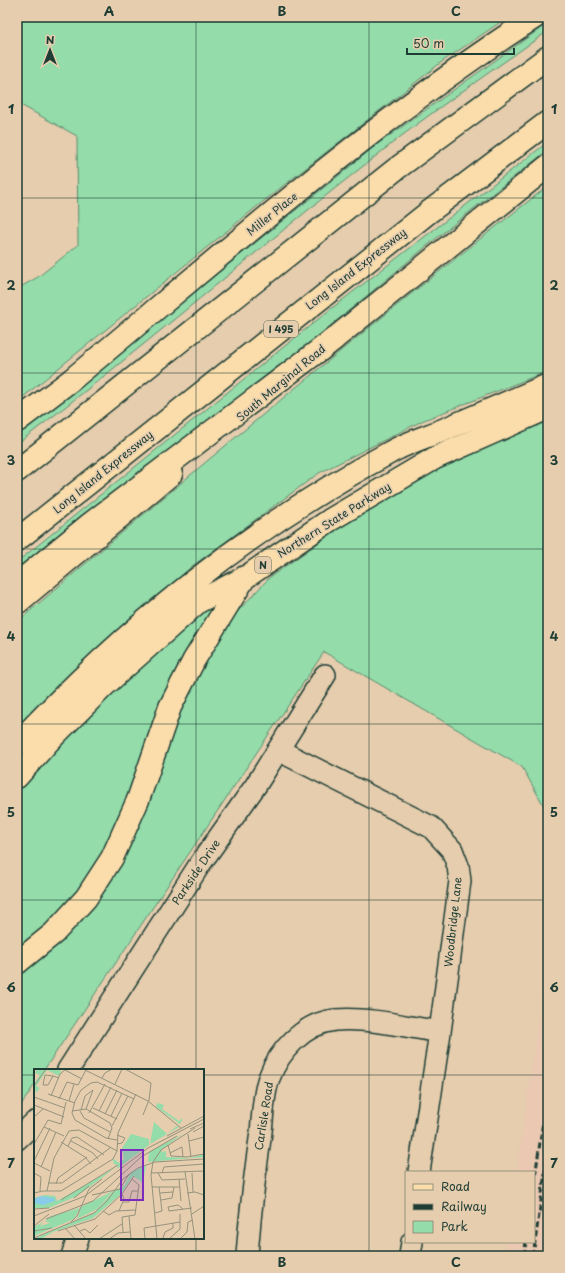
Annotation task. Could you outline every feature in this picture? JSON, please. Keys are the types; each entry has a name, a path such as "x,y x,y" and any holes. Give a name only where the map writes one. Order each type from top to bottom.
{"main road":[{"name":"Miller Place","path":"17,421 70,381 388,120 475,56 535,17"},
{"path":"17,471 396,169 548,57"},
{"name":"Long Island Expressway","path":"17,540 428,212 548,122"},
{"name":"South Marginal Road","path":"17,603 334,339 548,166"},
{"path":"17,584 97,520 334,339"},
{"name":"N","path":"17,744 40,719 113,649 181,592 256,536 311,499 390,452 548,385"},
{"name":"Northern State Parkway","path":"17,777 60,729 158,636 198,602 246,577 330,520 435,458 548,408"},
{"path":"17,963 60,927 86,898 112,858 138,800 170,707 194,660 246,577"}],"street":[{"name":"Parkside Drive","path":"69,1069 200,864 256,785 325,675"},
{"name":"Woodbridge Lane","path":"278,750 416,818 431,827 452,850 458,866 460,881 440,1032 419,1171"},
{"name":"Carlisle Road","path":"247,1256 250,1208 265,1099 269,1078 281,1055 299,1035 313,1027 334,1020 376,1022 440,1032"},
{"path":"17,1139 34,1125"},
{"path":"72,1256 78,1239"},
{"path":"410,1256 412,1243"}],"shaded area":[{"path":"548,949 548,1256 505,1256 507,1243 535,1243 535,1171 517,1171"}],"green space":[{"path":"17,17 508,17 443,61 265,200 17,402 17,289 38,277 78,245 77,136 17,103"},
{"path":"548,23 548,31 401,136 109,372 17,444 17,436 33,422 379,143"},
{"path":"548,142 548,150 439,236 241,400 17,571 17,562 332,308"},
{"path":"548,186 548,371 424,420 319,473 191,567 165,591 101,644 17,729 17,622 346,346"},
{"path":"548,412 548,813 522,767 324,652 45,1069 34,1069 34,1086 17,1111 17,973 82,915 182,696 224,626 270,577 358,515 449,461"},
{"path":"216,606 121,821 84,886 44,930 17,950 17,789 72,727 156,651 209,608"}],"railway":[{"path":"535,1177 548,1087"},
{"path":"535,1242 548,1152"},
{"path":"524,1256 526,1243"},
{"path":"533,1256 535,1243"}]}
